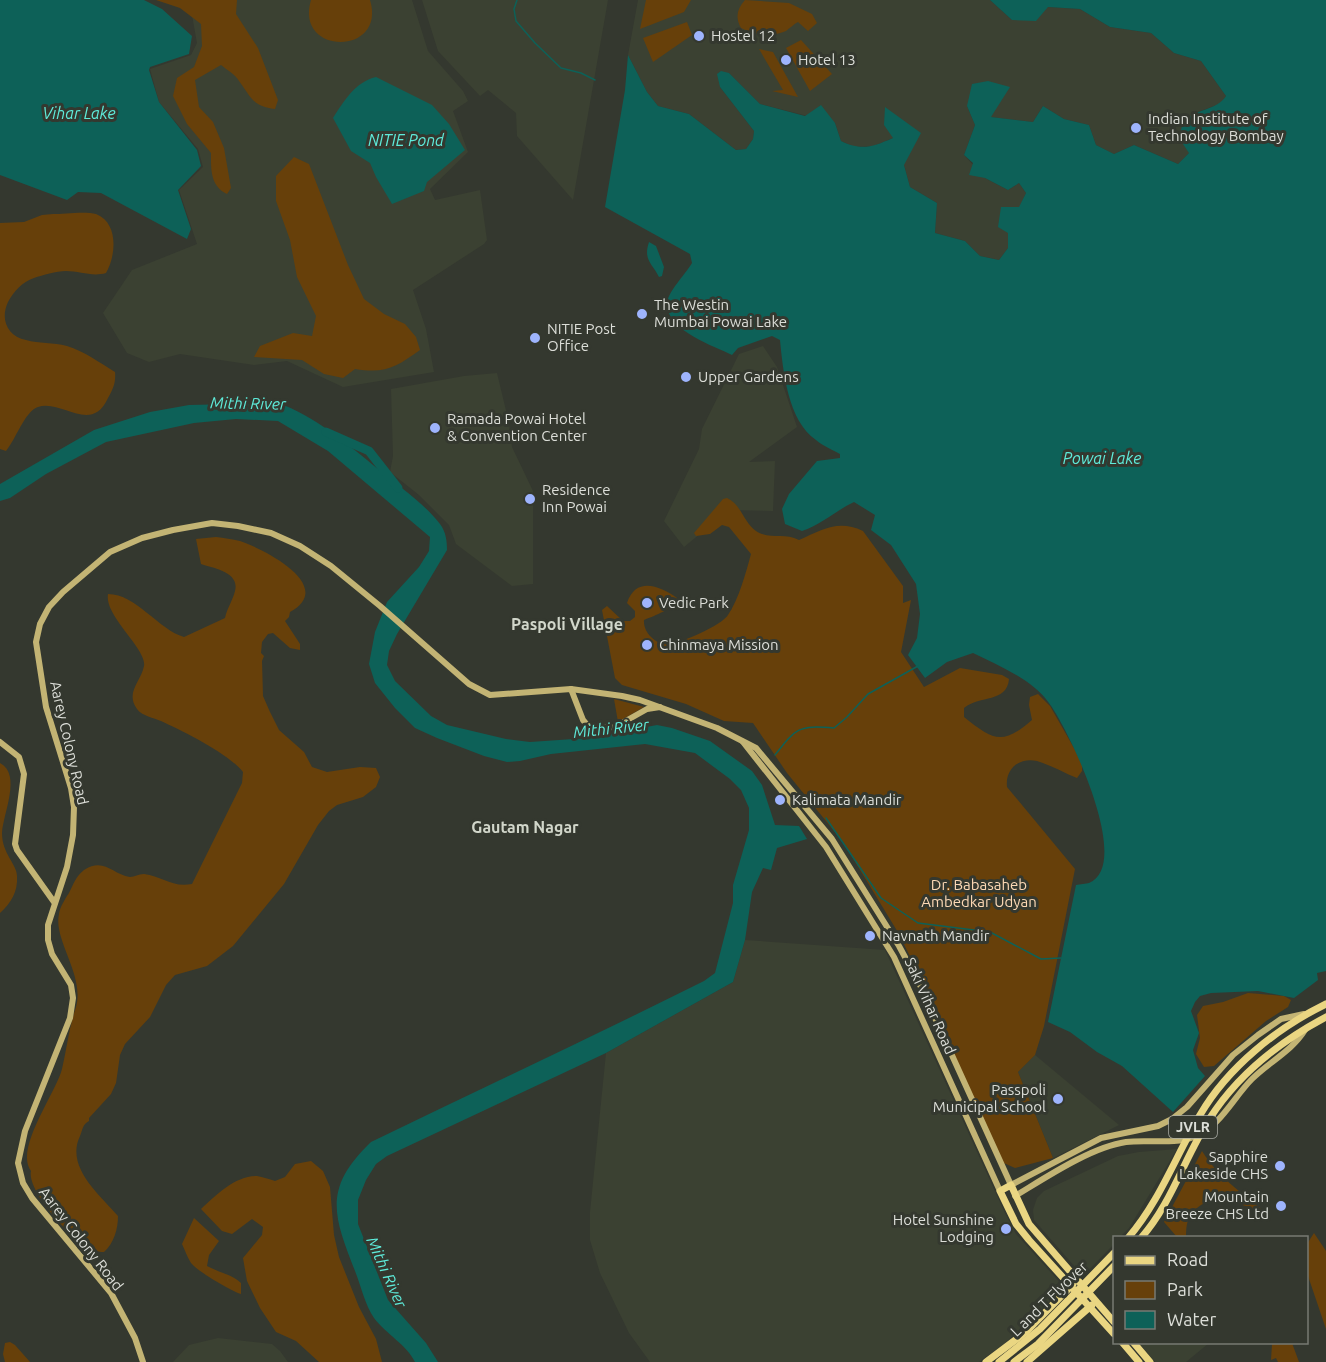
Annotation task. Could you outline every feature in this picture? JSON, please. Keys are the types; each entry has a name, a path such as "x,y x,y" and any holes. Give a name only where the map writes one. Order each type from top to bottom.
{"main road":[{"name":"Aarey Colony Road","path":"143,1362 135,1338 111,1293 32,1198 23,1183 18,1163 25,1131 70,1018 73,998 71,985 52,954 48,940 48,925 67,867 73,835 74,807 71,788 46,707 36,642 40,624 49,606 110,552 142,538 212,523 238,526 270,533 300,546 331,566 469,684 490,695 571,689 622,696 662,707 728,732 743,742"},
{"path":"571,689 583,720 588,726 594,728 615,727 647,709 662,707"},
{"path":"0,742 19,757 24,774 16,850 54,902"},
{"name":"Saki Vihar Road","path":"743,742 756,748 832,839 899,946 920,985 1011,1185"},
{"name":"Saki Vihar Road","path":"743,742 835,861 894,957 1000,1191"},
{"path":"810,826 817,821"},
{"path":"835,861 843,856"},
{"name":"JVLR","path":"1130,1236 1150,1209 1200,1114 1222,1084 1244,1061 1278,1034 1306,1014 1326,1004"},
{"path":"1113,1321 1071,1286 1029,1240 1016,1224 1000,1191 1101,1138 1145,1130 1172,1119 1187,1107 1233,1055 1258,1035 1281,1019 1306,1014"},
{"name":"JVLR","path":"1142,1236 1159,1214 1209,1119 1240,1079 1279,1045 1326,1017"},
{"path":"1006,1202 1107,1147 1139,1141 1193,1138 1200,1134 1230,1108 1249,1082 1266,1066 1296,1044 1307,1027"},
{"path":"974,1134 985,1129"},
{"path":"1011,1185 1029,1224 1077,1280 1113,1333"},
{"name":"L and T Flyover","path":"999,1362 1040,1329 1113,1253"},
{"name":"L and T Flyover","path":"1014,1362 1038,1344 1113,1267"},
{"path":"986,1362 1037,1322 1077,1280"},
{"path":"1027,1362 1093,1304"},
{"path":"1037,1322 1054,1340"},
{"path":"1124,1344 1139,1362"},
{"path":"1135,1344 1150,1362"}],"shaded area":[{"path":"186,0 412,0 428,51 463,91 468,101 453,111 468,152 430,189 435,200 480,190 487,240 413,290 426,329 434,372 343,387 287,361 254,365 180,354 149,362 127,353 103,313 132,270 197,244 179,190 203,167 198,149 159,102 150,69 191,55 197,43 192,15"},
{"path":"422,0 608,0 573,200 517,136 516,113 488,90 480,96 438,51"},
{"name":"Indian Institute of Technology Bombay","path":"638,0 990,0 1012,20 1048,7 1080,9 1110,27 1151,33 1174,53 1201,61 1226,96 1222,103 1198,112 1189,153 1178,164 1134,145 1114,154 1096,145 1089,125 1064,119 1043,106 1033,122 990,117 967,106 975,125 964,155 985,178 1008,190 1019,183 1026,193 1008,233 1008,248 999,260 980,256 965,241 935,233 937,203 910,187 893,138 874,146 854,147 841,141 835,123 760,104 729,73 720,87 754,131 753,139 746,149 736,150 689,114 658,106 647,92 628,55"},
{"path":"763,346 777,367 797,427 749,462 775,461 773,511 729,510 684,547 664,521 699,449 702,429 739,354"},
{"path":"497,373 509,423 512,447 533,491 533,584 512,586 456,544 449,525 419,495 390,472 393,456 391,389 464,376"},
{"path":"745,940 885,950 1016,1234 1065,1288 1005,1343 979,1362 650,1362 629,1333 600,1273 590,1240 590,1212 606,1053 733,982"},
{"name":"Passpoli Municipal School","path":"1035,1055 1119,1125 1053,1158 1018,1072"},
{"path":"1177,1149 1129,1228 1121,1236 1113,1236 1113,1245 1083,1276 1034,1220 1033,1210 1037,1198 1044,1191 1118,1156"},
{"path":"218,1338 272,1344 288,1362 173,1362 189,1345"},
{"path":"1140,1344 1208,1344 1186,1362 1155,1362"}],"green space":[{"path":"156,0 237,0 236,14 258,48 278,100 275,109 261,106 235,76 221,65 195,80 199,107 213,122 224,148 231,188 227,194 221,191 214,182 211,153 187,124 173,96 177,78 194,67 202,46 201,24 180,8"},
{"path":"311,0 370,0 372,18 366,32 354,39 340,42 327,39 315,32 309,18"},
{"path":"646,0 691,0 684,12 640,29"},
{"path":"745,0 789,3 812,14 817,23 808,31 798,22 781,33 769,35 752,32 741,28 738,20 740,7"},
{"path":"687,22 692,35 653,62 643,38"},
{"path":"801,40 832,74 810,91 786,48"},
{"path":"759,49 773,52 798,97 772,91 783,90"},
{"path":"294,157 309,164 348,265 364,299 384,314 405,324 416,337 420,350 397,365 375,371 355,369 343,378 324,374 302,360 254,357 260,346 293,333 312,336 316,316 297,277 290,240 276,201 276,176"},
{"path":"92,213 103,218 112,232 112,258 106,273 62,271 34,278 22,284 8,302 5,320 10,331 19,338 67,346 86,354 115,372 115,383 101,409 93,414 85,415 47,406 33,410 6,451 0,449 0,223 24,222 42,215"},
{"name":"Dr. Babasaheb Ambedkar Udyan","path":"727,498 736,505 752,528 761,534 788,536 799,540 830,527 846,526 863,531 903,586 903,603 911,600 901,652 924,687 960,668 1002,675 1009,679 1003,692 970,704 964,708 964,717 990,735 1005,737 1032,720 1030,697 1038,694 1050,706 1082,762 1082,771 1077,778 1037,761 1024,761 1014,766 1007,781 1007,787 1075,869 1044,1026 1035,1055 1018,1072 1053,1158 1015,1168 997,1160 930,997 899,934 843,842 787,773 753,723 724,721 686,704 622,685 615,678 602,610 607,606 623,621 630,621 635,617 635,611 627,603 636,589 642,586 656,587 677,598 668,609 644,620 645,629 654,640 667,644 681,641 718,624 732,609 751,554 729,527 722,525 710,534 696,536 694,533 723,499"},
{"path":"216,537 251,545 279,560 301,580 305,591 302,602 290,612 285,621 300,644 300,650 290,648 273,633 268,634 262,642 263,696 279,730 304,752 312,767 327,772 360,767 376,768 380,777 376,787 363,797 337,805 329,811 318,825 284,884 233,946 207,966 175,975 166,985 150,1017 125,1044 120,1055 116,1083 111,1094 89,1118 77,1147 77,1159 87,1180 118,1216 115,1236 104,1252 94,1250 82,1243 57,1220 37,1193 27,1161 32,1135 62,1069 78,995 73,970 60,935 58,924 60,911 77,878 91,866 103,866 130,877 144,874 173,883 192,884 242,783 243,772 205,744 137,709 133,692 144,662 138,649 110,608 108,594 128,600 184,637 225,618 234,594 233,579 218,569 201,564 196,539"},
{"path":"614,699 644,707 618,722"},
{"path":"0,763 10,776 10,795 2,833 7,853 15,867 17,882 13,897 0,913"},
{"path":"1248,993 1284,996 1291,1000 1288,1007 1266,1021 1214,1066 1204,1067 1196,1054 1200,1038 1197,1015 1203,1006"},
{"path":"1202,1151 1222,1176 1264,1211 1221,1200 1205,1203 1189,1217 1186,1236 1176,1236 1164,1222"},
{"path":"311,1161 323,1171 330,1187 334,1235 339,1257 359,1307 376,1339 382,1362 319,1362 296,1341 276,1332 260,1308 247,1281 243,1258 262,1235 263,1227 252,1219 232,1234 222,1231 201,1209 226,1187 241,1179 257,1176 275,1181 285,1177 295,1164"},
{"path":"194,1218 219,1241 209,1255 207,1266 241,1283 241,1294 214,1280 191,1263 182,1244"},
{"path":"1314,1233 1326,1251 1326,1329 1308,1276 1308,1242"},
{"path":"10,1342 30,1362 5,1362 3,1354 5,1343"},
{"path":"1272,1344 1292,1344 1299,1362 1278,1362 1276,1358 1271,1360"}],"water":[{"name":"Vihar Lake","path":"0,0 144,0 162,9 192,36 189,54 150,67 149,70 159,102 197,150 201,166 178,190 191,229 187,239 101,193 78,192 67,200 0,175"},
{"name":"Powai Lake","path":"990,0 1326,0 1326,971 1317,973 1318,980 1294,998 1258,991 1211,993 1200,996 1191,1011 1199,1033 1193,1050 1198,1068 1205,1076 1173,1112 1122,1066 1097,1052 1070,1032 1048,1022 1076,885 1089,883 1101,871 1104,851 1101,825 1093,796 1082,766 1058,717 1042,694 1034,687 973,653 947,662 925,678 908,655 917,638 920,614 916,584 891,545 871,530 875,515 854,502 802,531 785,524 782,509 789,494 817,461 840,458 840,454 816,440 799,421 785,380 780,340 772,336 738,348 732,355 701,341 680,327 672,319 668,309 668,299 692,263 690,254 605,207 625,90 628,55 647,92 658,106 689,114 736,150 746,149 753,139 754,131 720,87 717,74 721,71 729,73 760,104 805,116 821,105 835,123 841,141 855,146 873,146 893,138 884,125 885,107 921,133 904,165 910,187 937,203 935,233 965,241 980,256 999,260 1008,248 1008,233 998,227 1001,207 1019,207 1026,193 1019,183 1008,190 985,178 969,175 973,163 964,155 975,125 967,106 972,84 988,81 1010,87 991,117 1033,122 1043,106 1064,119 1089,125 1096,145 1114,154 1134,145 1178,164 1189,153 1179,138 1183,124 1193,115 1217,104 1226,96 1201,61 1174,53 1151,33 1110,27 1080,9 1048,7 1036,21 1012,20"},
{"name":"NITIE Pond","path":"376,77 432,105 449,124 465,150 427,182 424,191 392,204 370,163 351,151 333,118 356,88"},
{"path":"649,242 656,246 664,267 662,276 659,277 649,261 647,248"},
{"path":"278,403 304,415 343,441 418,502 444,530 447,550 397,634 389,651 387,665 395,681 431,716 447,725 506,739 530,742 588,738 657,725 672,728 710,741 752,771 762,785 775,825 799,826 807,839 777,848 771,870 763,868 752,892 745,940 733,982 606,1053 387,1156 376,1164 358,1200 358,1224 388,1300 426,1343 438,1362 415,1362 407,1350 379,1324 368,1307 341,1234 338,1218 339,1188 345,1174 371,1142 704,981 715,973 733,903 733,885 749,830 749,808 741,790 695,753 645,744 551,754 507,762 484,756 415,728 375,683 369,664 375,632 387,602 419,567 429,551 430,537 328,451 278,421 236,419 194,423 106,442 46,474 10,498 0,501 0,484 94,430 150,412 189,405"}],"waterway":[{"path":"517,0 514,9 516,21 535,43 561,68 581,73 595,80"},
{"name":"Mithi River","path":"326,432 369,451 398,488"},
{"path":"775,755 799,730 813,727 834,728 868,694 918,666"},
{"path":"826,818 881,898 918,923 990,932 1041,959 1061,958"}],"place":[{"name":"Hostel 12","path":"699,36"},
{"name":"Hotel 13","path":"786,60"},
{"name":"Indian Institute of Technology Bombay","path":"1136,128"},
{"name":"The Westin Mumbai Powai Lake","path":"642,314"},
{"name":"NITIE Post Office","path":"535,338"},
{"name":"Upper Gardens","path":"686,377"},
{"name":"Ramada Powai Hotel & Convention Center","path":"435,428"},
{"name":"Residence Inn Powai","path":"530,499"},
{"name":"Vedic Park","path":"647,603"},
{"name":"Chinmaya Mission","path":"647,645"},
{"name":"Kalimata Mandir","path":"780,800"},
{"name":"Navnath Mandir","path":"870,936"},
{"name":"Passpoli Municipal School","path":"1058,1099"},
{"name":"Sapphire Lakeside CHS","path":"1280,1166"},
{"name":"Mountain Breeze CHS Ltd","path":"1281,1206"},
{"name":"Hotel Sunshine Lodging","path":"1006,1229"}],"district":[{"name":"Paspoli Village","path":"567,624"},
{"name":"Gautam Nagar","path":"525,827"}]}
